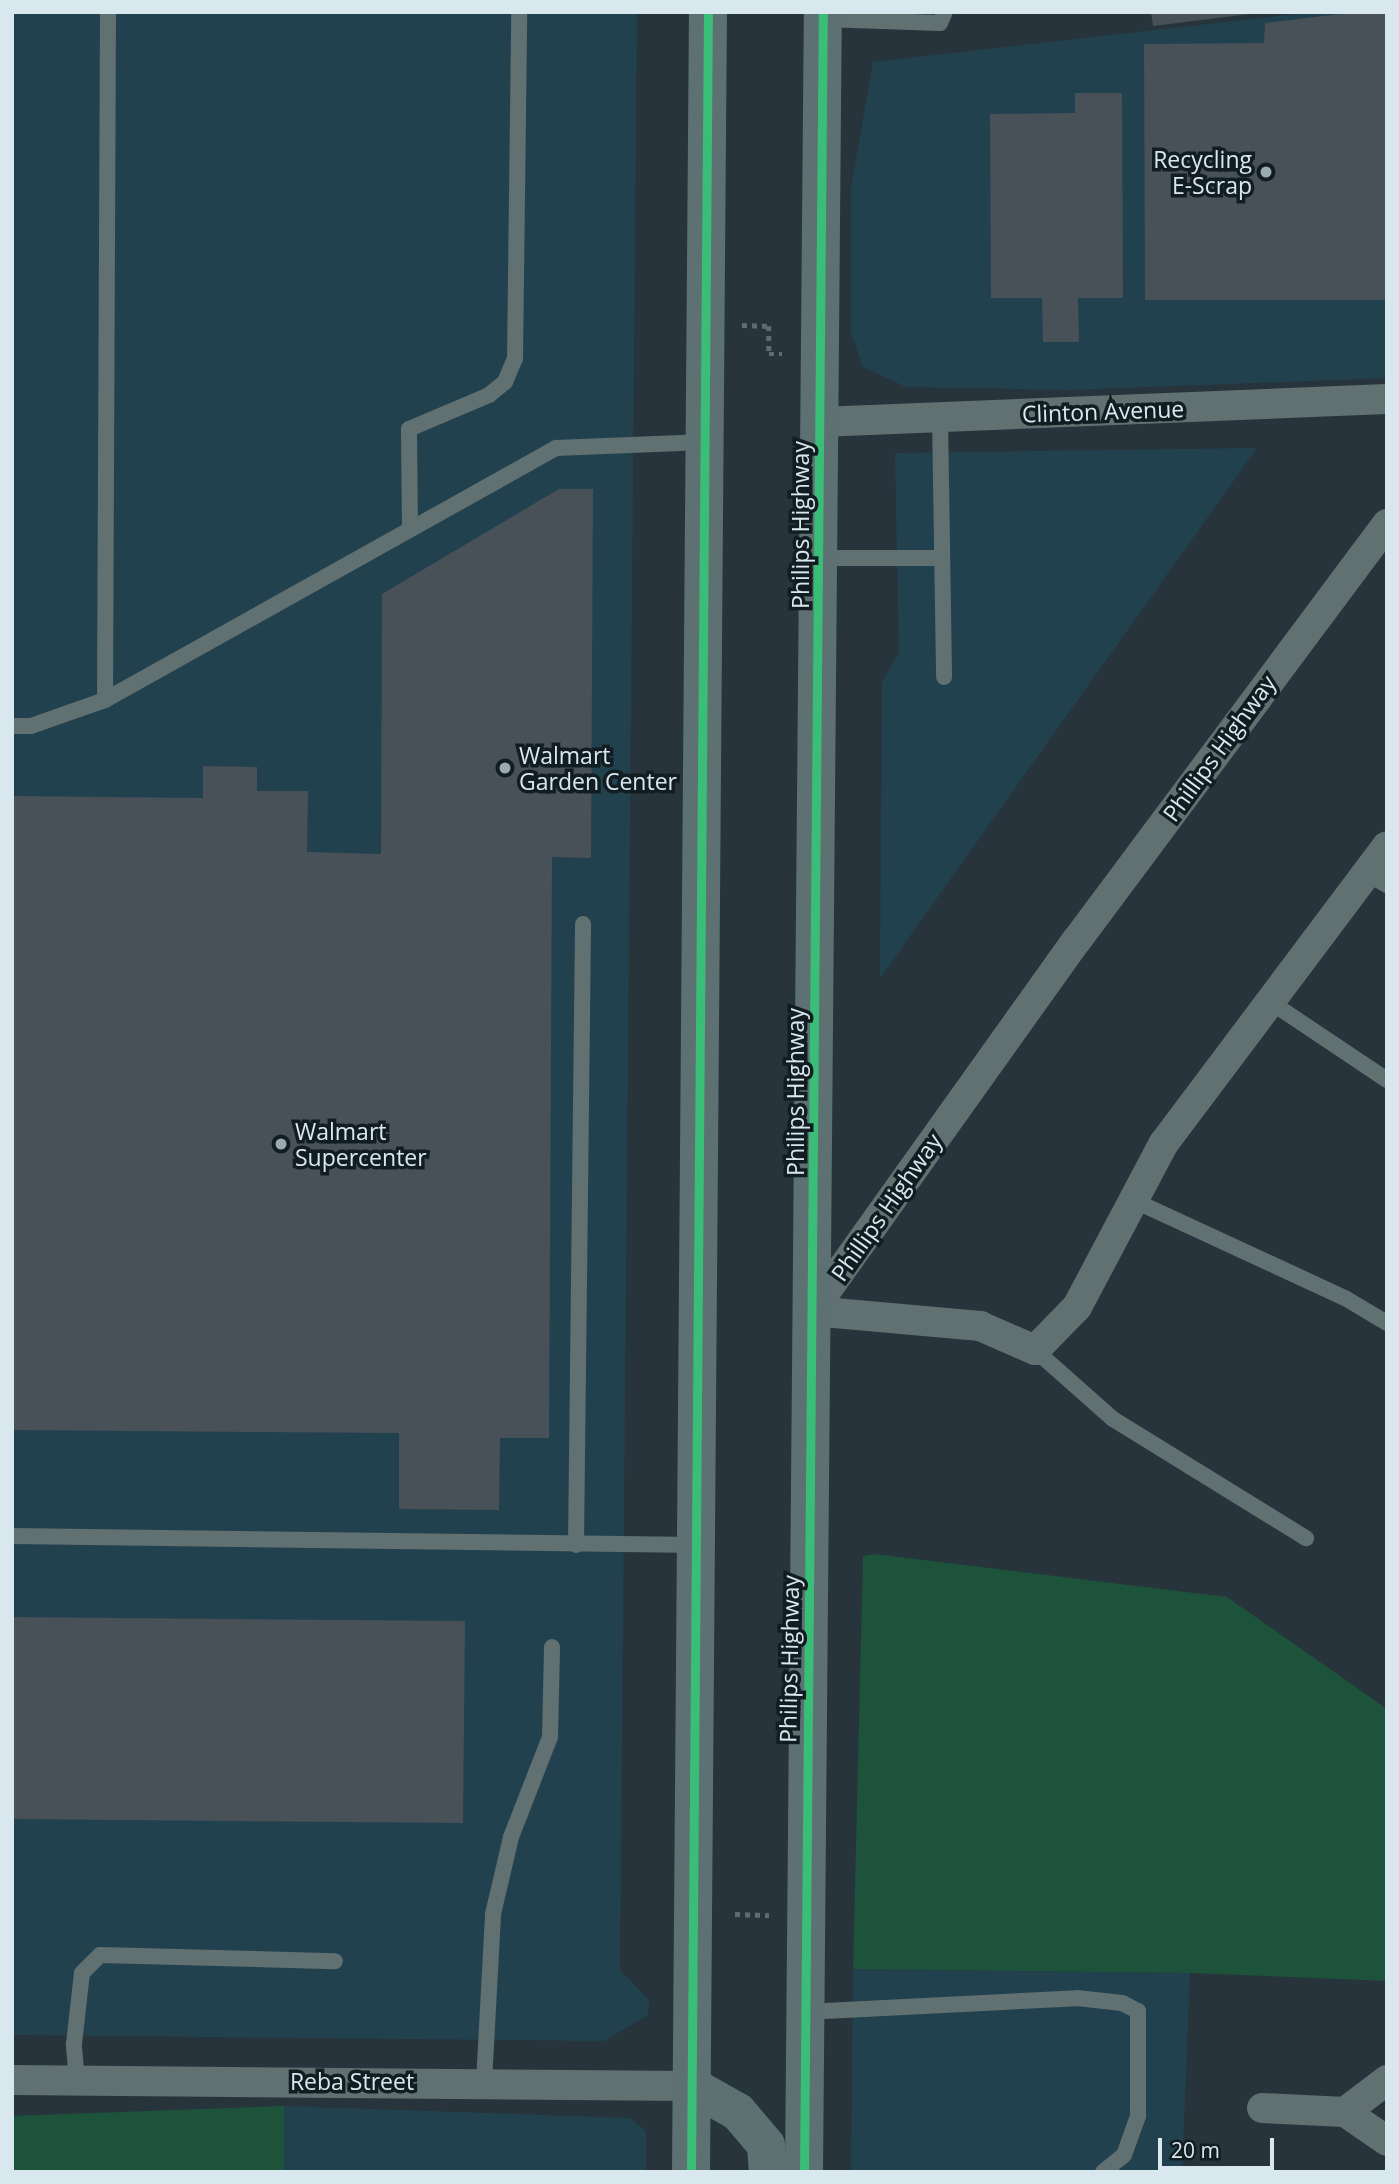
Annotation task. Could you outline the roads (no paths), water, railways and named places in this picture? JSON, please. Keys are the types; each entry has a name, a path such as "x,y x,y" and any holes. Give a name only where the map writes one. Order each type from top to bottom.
{"main road":[{"path":"691,2172 708,12"},
{"name":"Philips Highway","path":"804,2172 823,16"},
{"path":"692,2086 738,2112 766,2145 768,2172"}],"street":[{"name":"Clinton Avenue","path":"820,422 1387,399"},
{"name":"Phillips Highway","path":"812,1311 1077,940 1387,524"},
{"path":"1035,1350 1077,1307 1164,1143 1272,1003 1377,879 1387,846"},
{"name":"Phillips Highway","path":"812,1311 980,1326 1035,1350"},
{"name":"Reba Street","path":"12,2080 484,2082 692,2086"},
{"path":"1345,2112 1387,2080"},
{"path":"1262,2108 1345,2112 1387,2141"}],"lane":[{"path":"105,700 108,12"},
{"path":"410,528 409,429 489,395 505,382 515,359 519,12"},
{"path":"823,16 940,23 945,12"},
{"path":"940,417 944,677"},
{"path":"12,726 31,726 105,700 556,448 705,442"},
{"path":"819,558 942,558"},
{"path":"576,1545 583,924"},
{"path":"1272,1003 1387,1080"},
{"path":"1135,1201 1345,1298 1387,1323"},
{"path":"1035,1350 1124,1427 1306,1538"},
{"path":"12,1536 696,1545"},
{"path":"484,2082 493,1914 511,1837 550,1737 552,1647"},
{"path":"77,2081 74,2044 82,1973 100,1955 335,1961"},
{"path":"805,2012 1077,1998 1122,2003 1138,2011 1138,2116 1124,2155 1103,2172"}],"place":[{"name":"Recycling E-Scrap","path":"1266,172"},
{"name":"Walmart Garden Center","path":"505,768"},
{"name":"Walmart Supercenter","path":"281,1144"}]}
